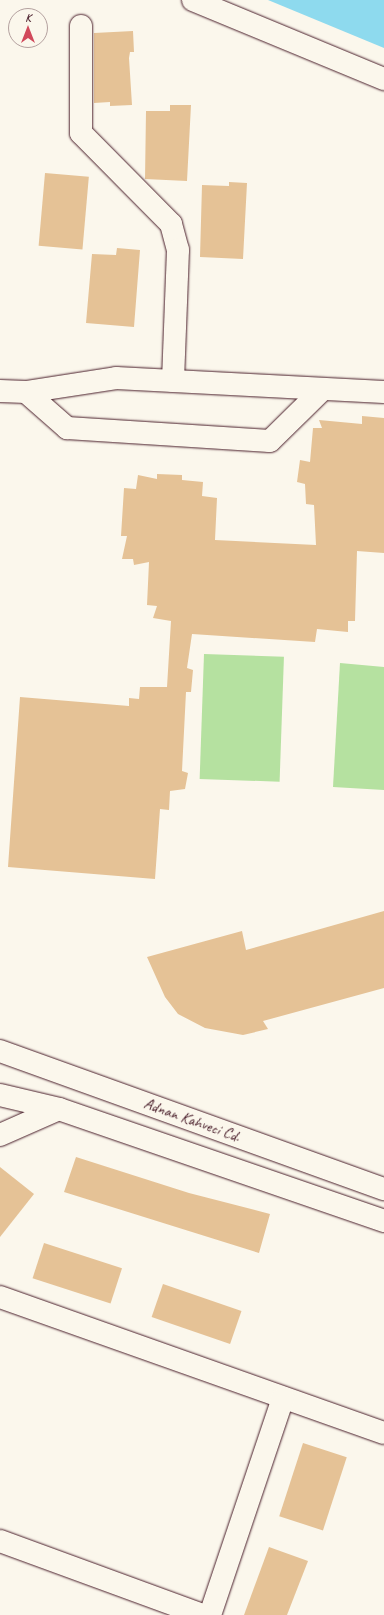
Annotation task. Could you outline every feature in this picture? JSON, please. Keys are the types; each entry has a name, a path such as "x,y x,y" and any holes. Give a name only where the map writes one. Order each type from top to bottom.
{"street":[{"path":"193,0 384,79"},
{"path":"81,26 81,133 171,224 178,250 173,381"},
{"path":"0,391 26,392 116,378 384,392"},
{"path":"26,392 67,428 270,441 323,389"},
{"name":"Adnan Kahveci Cd.","path":"0,1051 384,1189"},
{"name":"Adnan Kahveci Cd.","path":"0,1095 58,1109 384,1221"},
{"path":"0,1135 58,1109"},
{"path":"0,1297 283,1398 384,1432"},
{"path":"210,1615 283,1398"},
{"path":"0,1541 202,1615"}],"green space":[{"path":"204,654 284,657 280,782 200,779"},
{"path":"340,663 384,667 384,790 333,787"}],"water":[{"path":"268,0 384,0 384,48"}],"building":[{"path":"133,31 134,52 130,52 129,58 132,105 110,106 110,102 94,103 94,33"},
{"path":"170,105 191,105 187,181 145,179 146,111 170,111"},
{"path":"45,173 89,177 82,250 39,246"},
{"path":"229,182 247,183 243,259 200,257 202,185 229,186"},
{"path":"117,248 140,250 134,327 86,323 92,254 116,255"},
{"path":"362,416 384,418 384,553 357,551 355,621 348,621 348,632 317,629 315,642 192,634 187,668 193,670 191,692 186,692 182,771 188,773 185,789 170,791 169,810 160,809 155,879 8,867 20,697 129,706 129,698 139,699 140,687 167,687 171,621 153,618 157,606 147,605 149,562 134,565 133,559 122,559 127,536 121,536 124,488 136,489 138,475 157,479 157,474 182,475 182,480 203,482 202,496 217,498 215,540 316,545 314,505 306,504 305,484 297,482 300,460 310,462 313,428 322,428 319,420 362,424"},
{"path":"384,911 384,988 263,1021 268,1029 243,1035 205,1028 178,1014 165,997 147,957 242,931 246,950"},
{"path":"76,1157 189,1193 270,1214 259,1253 64,1192"},
{"path":"0,1167 34,1194 0,1237"},
{"path":"44,1243 122,1268 111,1304 33,1278"},
{"path":"163,1284 241,1311 230,1344 152,1317"},
{"path":"303,1443 347,1457 323,1530 279,1516"},
{"path":"269,1547 308,1561 287,1615 244,1615"}]}
